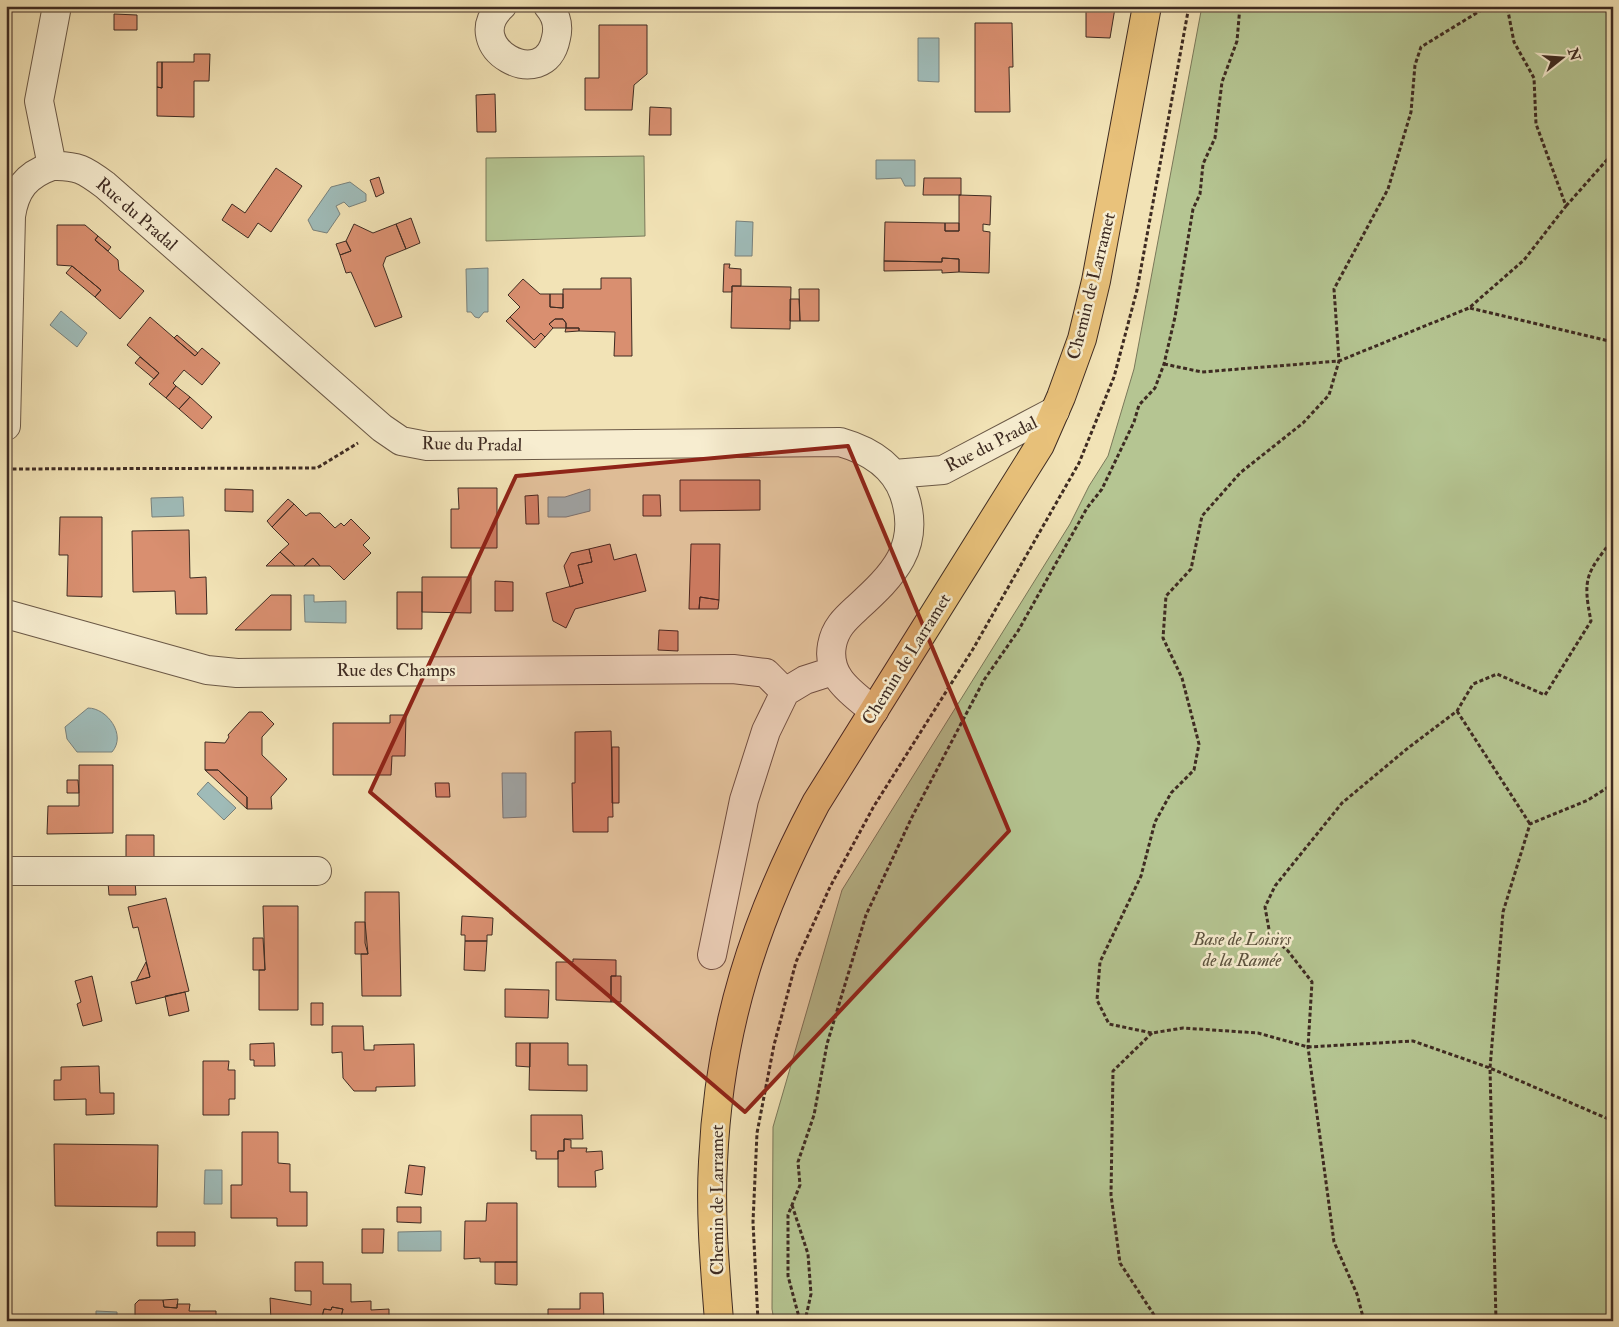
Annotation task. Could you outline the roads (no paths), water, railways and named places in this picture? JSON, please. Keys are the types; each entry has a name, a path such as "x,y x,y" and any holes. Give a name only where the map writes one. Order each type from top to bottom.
{"main road":[{"name":"Chemin de Larramet","path":"719,1321 713,1235 713,1163 719,1087 736,1001 758,929 790,853 816,803 1040,445 1056,412 1082,339 1096,281 1147,6"}],"street":[{"path":"490,9 490,34 499,54 517,64 539,62 554,48 558,27 548,6"},
{"path":"52,166 39,101 56,10"},
{"name":"Rue du Pradal","path":"6,426 8,260 14,199 14,178 52,166 70,165 87,171 105,185 382,428 401,441 427,446 840,442 863,448 894,474 902,486 909,515 910,532 898,567 886,581 844,620 836,631 831,647 833,670"},
{"name":"Rue du Pradal","path":"894,474 943,470 1056,412"},
{"name":"Rue des Champs","path":"6,614 207,670 236,673 733,669 766,673 785,692"},
{"path":"712,955 744,800 766,731 785,692 805,680 833,670 847,690 874,711"},
{"path":"6,870 317,871"}],"water":[{"path":"918,38 939,38 939,82 918,81"},
{"path":"876,160 915,160 915,186 905,186 901,178 876,179"},
{"path":"350,182 366,194 366,201 349,207 344,202 336,206 340,214 327,233 313,230 308,220 331,187"},
{"path":"736,221 753,222 752,256 735,256"},
{"path":"488,268 488,312 484,312 479,318 475,317 471,312 467,312 466,269"},
{"path":"61,311 87,333 77,347 50,325"},
{"path":"590,489 590,511 566,517 548,517 548,497 565,497"},
{"path":"183,497 184,516 152,517 151,498"},
{"path":"304,595 314,595 314,602 346,601 346,623 305,622"},
{"path":"88,708 102,712 113,724 117,738 112,752 77,752 67,739 65,727"},
{"path":"502,773 526,773 526,817 503,818"},
{"path":"208,782 236,808 224,820 197,794"},
{"path":"205,1170 222,1170 222,1204 204,1204"},
{"path":"441,1231 441,1251 398,1251 398,1232"},
{"path":"96,1311 117,1312 117,1321 96,1321"}],"park label":[{"name":"Base de Loisirs de la Ramée","path":"1242,950"}]}
